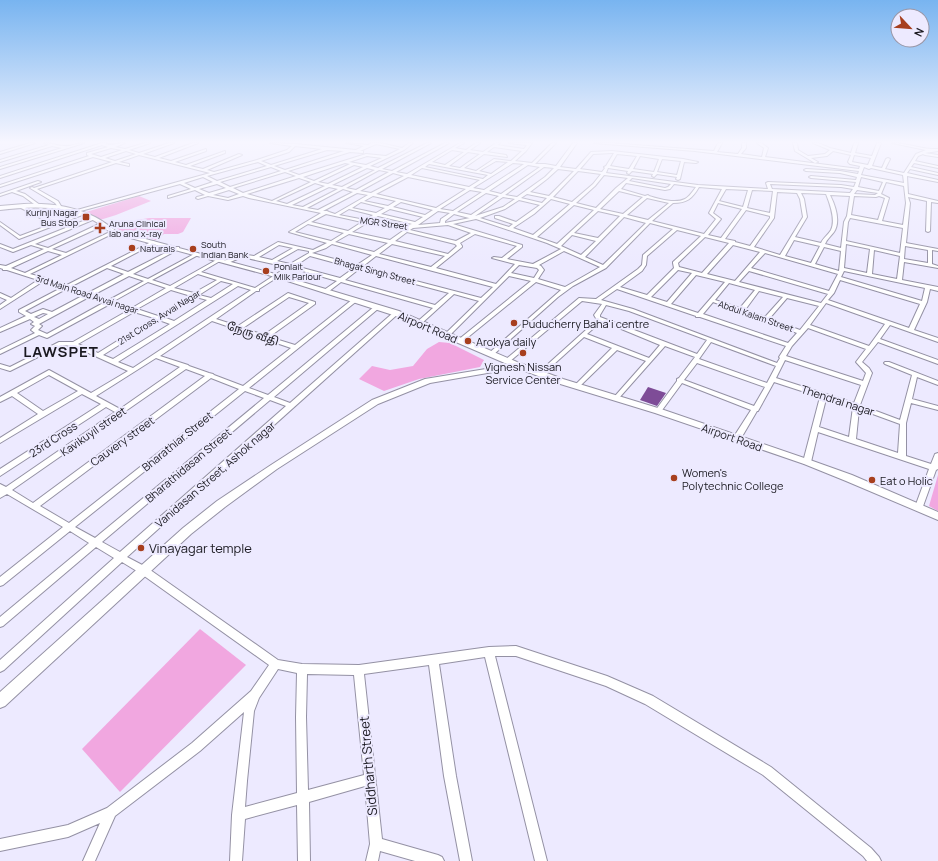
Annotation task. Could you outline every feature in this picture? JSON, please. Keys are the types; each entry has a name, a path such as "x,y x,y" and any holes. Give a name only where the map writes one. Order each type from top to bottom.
{"street":[{"path":"0,187 11,183"},
{"path":"0,195 36,183"},
{"path":"34,189 51,183"},
{"path":"0,223 18,238 81,212 180,183"},
{"path":"181,183 209,195 228,199 277,183"},
{"path":"169,197 211,183"},
{"name":"MGR Street","path":"218,183 242,195 271,202 395,226 448,224 504,208 537,183"},
{"path":"198,198 244,183"},
{"path":"271,202 311,183"},
{"path":"320,183 474,217 558,246 604,267"},
{"path":"288,205 333,183"},
{"path":"304,208 352,183"},
{"path":"320,211 373,183"},
{"path":"336,214 393,183"},
{"path":"448,183 543,204"},
{"path":"326,291 426,216 479,183"},
{"path":"442,224 443,220 498,183"},
{"path":"474,217 519,183"},
{"path":"509,229 543,204 565,183"},
{"path":"534,237 596,183"},
{"path":"558,246 624,183"},
{"path":"632,183 665,189 675,183"},
{"path":"676,183 725,188 852,194 879,193"},
{"path":"751,248 771,221 773,215 772,190 769,183"},
{"path":"778,183 817,184 856,188 879,193 887,198 880,222"},
{"path":"737,438 769,386 789,345 807,326 831,293 840,273 846,222 849,216 852,194 857,183"},
{"path":"879,193 883,183"},
{"path":"896,183 906,185 908,203 899,281"},
{"path":"812,265 824,245 826,238 834,228 831,200 817,184"},
{"path":"27,186 57,202 59,206"},
{"path":"617,189 672,202 685,200 691,196 698,186"},
{"path":"0,187 24,196 39,206"},
{"path":"677,268 675,263 706,235 719,219 711,213 725,188"},
{"path":"722,240 745,208 750,189"},
{"path":"782,256 805,217 802,199 798,191"},
{"path":"526,192 733,242 840,273 923,303"},
{"path":"906,195 938,202"},
{"path":"582,257 623,216 647,196"},
{"path":"928,231 929,200"},
{"path":"91,396 156,356 311,252 332,243 400,201"},
{"path":"360,202 426,216"},
{"path":"491,354 565,289 604,267 672,202"},
{"path":"718,202 773,215"},
{"path":"20,206 55,224"},
{"name":"Airport Road","path":"2,207 59,206 81,212 114,232 277,276 396,313 540,374 616,397 807,462 938,516"},
{"path":"348,208 415,225"},
{"path":"327,212 291,232 497,286"},
{"path":"849,216 905,227"},
{"path":"498,217 516,224"},
{"path":"0,244 13,251 93,218"},
{"path":"308,223 448,255"},
{"path":"0,271 103,224"},
{"path":"448,224 520,246 503,260"},
{"path":"597,301 640,270 644,265 645,256 677,228"},
{"path":"407,231 457,243 475,232"},
{"path":"26,274 114,232"},
{"path":"572,234 599,240"},
{"path":"793,238 843,250"},
{"path":"39,322 21,311 153,242"},
{"path":"703,275 733,242"},
{"path":"844,242 872,248 930,266 938,267"},
{"name":"Bhagat Singh Street","path":"255,258 278,243 359,267 482,300"},
{"path":"432,268 460,246 457,243"},
{"path":"32,244 66,255"},
{"path":"904,244 938,250"},
{"path":"133,371 74,344 61,342 38,333 34,330 39,326 34,324 177,248"},
{"path":"272,262 296,248"},
{"path":"869,275 872,248"},
{"path":"930,248 930,266"},
{"path":"534,266 564,249"},
{"path":"736,283 764,251"},
{"path":"47,336 196,254"},
{"path":"226,262 241,255 291,266 436,307"},
{"path":"460,341 535,280 542,270 534,266 494,258"},
{"path":"74,344 218,260"},
{"path":"447,335 518,263"},
{"name":"3rd Main Road Avvai nagar","path":"0,266 174,323"},
{"path":"106,266 170,288 212,300"},
{"path":"677,268 786,296 823,303 911,330 938,340"},
{"path":"647,298 677,268"},
{"path":"748,269 831,293"},
{"path":"198,272 256,290"},
{"path":"667,305 695,273"},
{"path":"840,273 869,275 938,289"},
{"path":"508,274 565,289"},
{"path":"0,307 43,279"},
{"name":"21st Cross, Avvai Nagar","path":"98,355 221,279"},
{"path":"698,316 728,281"},
{"path":"113,362 237,284"},
{"path":"616,287 698,316 789,345"},
{"path":"911,330 923,303 928,287"},
{"path":"741,311 758,289"},
{"path":"419,323 453,292"},
{"path":"0,295 11,300"},
{"path":"239,328 288,295 313,303 265,337"},
{"path":"766,320 786,296"},
{"path":"0,701 143,570 221,504 274,467 375,402 428,381 499,369 511,363 581,299 605,302 631,310 778,365"},
{"name":"Bharathiar Street","path":"0,582 355,300"},
{"name":"Abdul Kalam Street","path":"711,300 801,332"},
{"path":"605,302 597,315 598,318 769,386"},
{"name":"Bharathidasan Street","path":"0,623 377,307"},
{"path":"0,330 43,311 52,314"},
{"name":"Vanidasan Street, Ashok nagar","path":"0,667 121,557 396,313"},
{"name":"நேரு வீதி","path":"211,319 295,347"},
{"path":"540,374 601,319"},
{"path":"852,441 856,406 869,372 868,369 861,366 859,362 889,323"},
{"path":"807,326 870,348"},
{"path":"0,352 38,333"},
{"path":"584,334 649,360"},
{"path":"876,339 938,362"},
{"path":"658,411 710,340"},
{"path":"0,366 10,369 13,368 61,342"},
{"path":"616,397 664,344"},
{"path":"578,385 616,347"},
{"path":"156,356 292,406"},
{"path":"782,357 865,384"},
{"path":"887,363 938,383"},
{"name":"Kavikuyil street","path":"2,491 186,366"},
{"path":"0,400 48,372 120,412"},
{"path":"902,457 903,423 915,374"},
{"name":"Cauvery street","path":"33,507 211,375"},
{"name":"Thendral nagar","path":"772,379 824,395 903,423"},
{"path":"680,380 756,409"},
{"path":"0,441 82,391"},
{"path":"12,393 44,414"},
{"path":"807,462 824,395"},
{"path":"908,400 938,408"},
{"name":"23rd Cross","path":"0,473 106,404"},
{"path":"815,428 935,468"},
{"path":"919,507 935,468 938,456"},
{"path":"2,491 143,570 276,664 302,669 359,670 489,652 516,652 607,681 649,700 767,771 867,852 875,861"},
{"path":"489,652 541,861"},
{"path":"433,659 450,776 466,861"},
{"path":"236,861 238,815 249,711 255,695 276,664"},
{"path":"302,669 304,861"},
{"name":"Siddharth Street","path":"359,670 376,844 372,861"},
{"path":"0,845 68,831 111,812 196,747 255,695"},
{"path":"238,815 370,779"},
{"path":"89,861 111,812"},
{"path":"376,844 438,861"}],"shaded area":[{"path":"139,196 151,201 100,220 83,213"},
{"path":"149,218 191,218 183,232 178,234 164,234 156,240 116,229 137,220"},
{"path":"439,342 450,343 484,360 480,367 419,379 384,391 359,379 372,366 390,370 413,366 427,349"},
{"path":"938,475 938,511 929,506"},
{"path":"200,629 246,665 120,792 82,749"}],"building":[{"path":"648,387 666,393 657,406 640,400"}],"place":[{"name":"Kurinji Nagar Bus Stop","path":"86,217"},
{"name":"Aruna Clinical lab and x-ray","path":"100,228"},
{"name":"Naturals","path":"132,248"},
{"name":"South Indian Bank","path":"193,249"},
{"name":"Ponlait Milk Parlour","path":"266,271"},
{"name":"Puducherry Baha'i centre","path":"514,323"},
{"name":"Arokya daily","path":"468,341"},
{"name":"Vignesh Nissan Service Center","path":"523,353"},
{"name":"Women's Polytechnic College","path":"674,478"},
{"name":"Eat o Holic","path":"872,480"},
{"name":"Vinayagar temple","path":"141,548"}],"district":[{"name":"LAWSPET","path":"61,351"}]}
